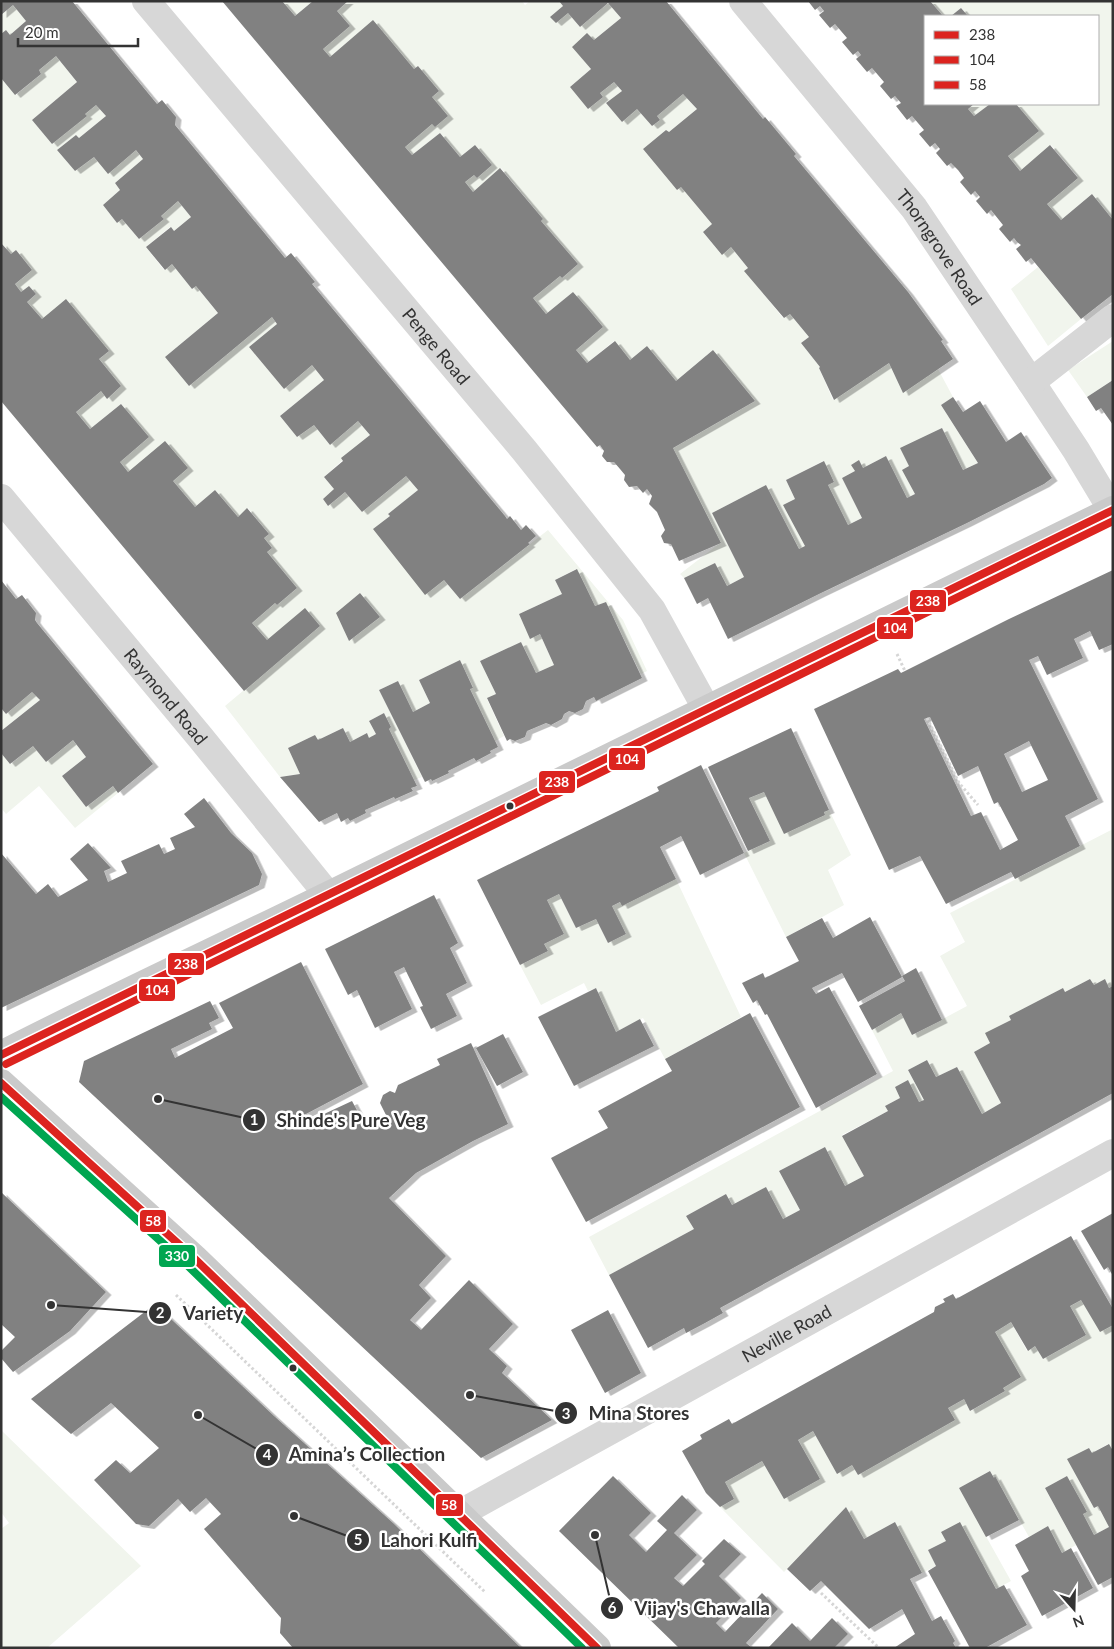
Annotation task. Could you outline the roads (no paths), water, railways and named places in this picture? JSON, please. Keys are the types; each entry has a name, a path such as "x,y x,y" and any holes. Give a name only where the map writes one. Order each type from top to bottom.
{"main road":[{"path":"1,1056 146,983 328,896 706,708 1112,510"},
{"path":"1,1083 194,1258 597,1648"}],"street":[{"name":"Penge Road","path":"146,1 524,450 652,610 706,708"},
{"name":"Thorngrove Road","path":"742,1 914,208 1076,450 1112,510"},
{"path":"1031,382 1113,318"},
{"name":"Raymond Road","path":"1,498 200,737 328,896"},
{"name":"Neville Road","path":"459,1514 1113,1152"}],"place":[{"name":"Shinde's Pure Veg","path":"158,1099"},
{"name":"Variety","path":"51,1305"},
{"name":"Mina Stores","path":"470,1395"},
{"name":"Amina’s Collection","path":"198,1415"},
{"name":"Lahori Kulfi","path":"294,1516"},
{"name":"Vijay's Chawalla","path":"595,1535"}]}
